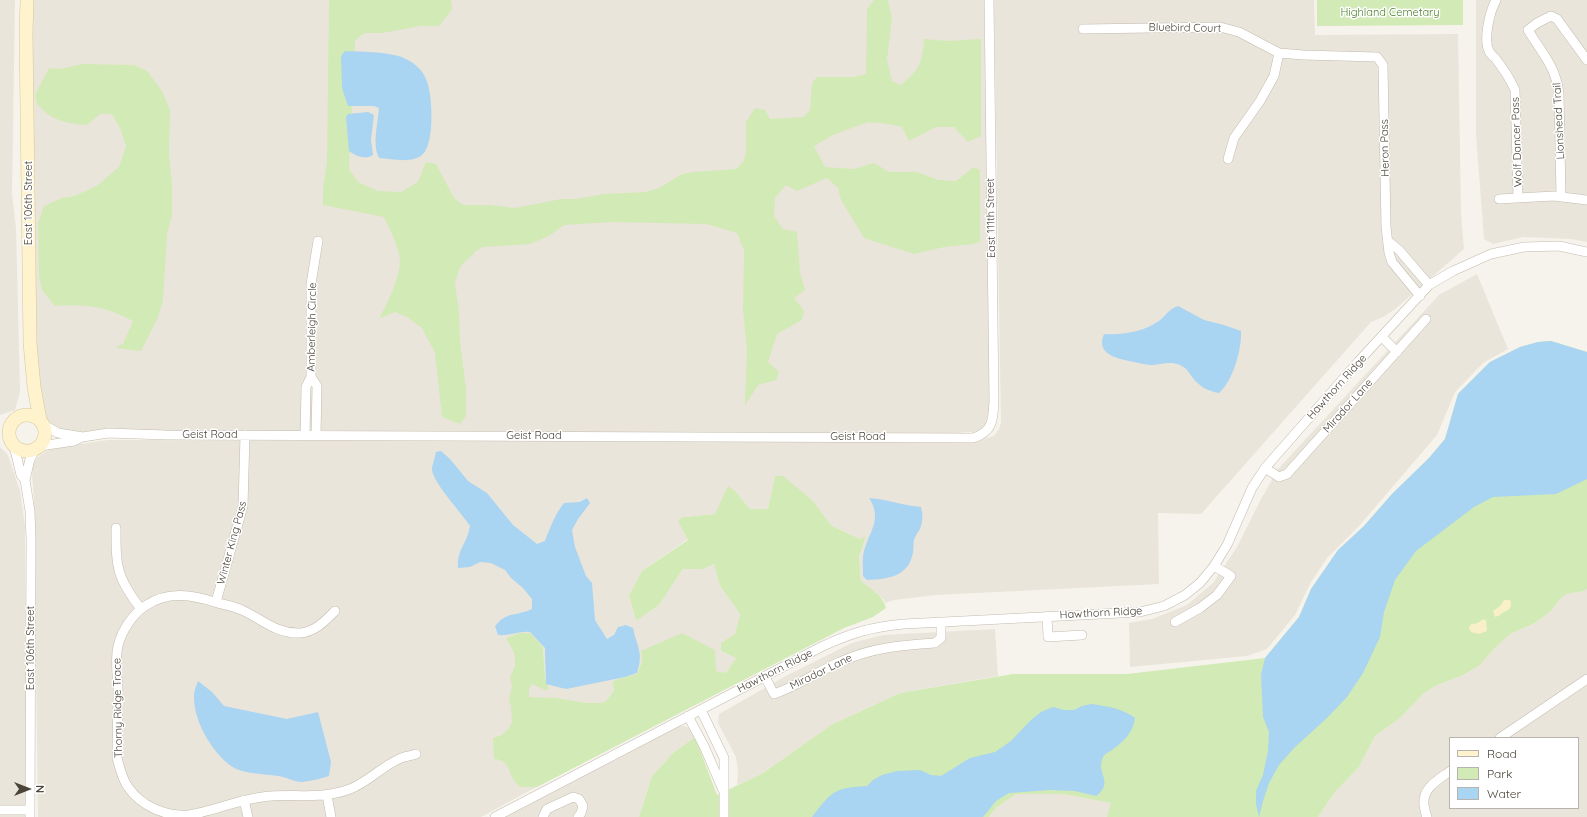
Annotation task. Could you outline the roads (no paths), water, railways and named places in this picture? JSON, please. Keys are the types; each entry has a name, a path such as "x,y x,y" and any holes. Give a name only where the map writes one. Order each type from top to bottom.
{"street":[{"name":"East 106th Street","path":"26,0 30,343 34,387 42,423"},
{"name":"East 111th Street","path":"985,433 991,423 994,400 989,0"},
{"name":"Wolf Dancer Pass","path":"1496,0 1492,9 1487,42 1489,52 1510,78 1515,90 1518,198"},
{"name":"Lionshead Trail","path":"1561,197 1558,80 1549,62 1528,30 1550,16 1557,19 1587,60"},
{"name":"Bluebird Court","path":"1084,29 1220,27 1239,32 1279,53 1377,57"},
{"path":"1228,159 1234,138 1260,101 1274,76 1279,53"},
{"name":"Heron Pass","path":"1377,57 1383,65 1386,227 1388,242 1392,262 1420,296"},
{"path":"1499,199 1561,197 1587,200"},
{"name":"Amberleigh Circle","path":"316,436 317,386 311,377 312,284 318,241"},
{"path":"1388,242 1399,250 1429,285"},
{"name":"Hawthorn Ridge","path":"500,816 821,647 862,630 883,626 940,622 1140,612 1160,607 1186,595 1200,583 1214,566 1227,545 1252,488 1265,468 1429,285 1453,271 1491,254 1524,247 1558,246 1587,252"},
{"name":"Mirador Lane","path":"1265,468 1279,477 1287,474 1426,319"},
{"path":"1382,337 1396,352"},
{"path":"305,436 306,387 311,377"},
{"name":"East 106th Street","path":"17,418 29,403 34,387"},
{"path":"0,424 17,418 32,415 42,423 45,434 38,448 26,451 8,441 9,428 17,418"},
{"name":"Geist Road","path":"42,423 58,433 83,437"},
{"name":"Geist Road","path":"38,448 74,441 83,437 108,433 305,436 973,438 985,433"},
{"name":"Winter King Pass","path":"216,602 243,506 245,435"},
{"name":"East 106th Street","path":"8,441 21,475 26,480"},
{"name":"East 106th Street","path":"30,813 31,540 30,511 26,480 30,459 38,448"},
{"path":"116,528 118,568 124,584 141,609"},
{"path":"1175,622 1200,608 1217,595 1231,576 1214,566"},
{"name":"Thorny Ridge Trace","path":"335,611 322,624 312,630 291,632 276,629 244,611 191,596 174,595 156,600 141,609 132,617 127,625 118,646 117,758 127,786 136,796 151,808 170,814 188,815 244,800 268,796 314,796 335,794 360,785 400,758 416,754"},
{"path":"1047,616 1048,636 1082,636"},
{"name":"Mirador Lane","path":"765,677 774,694 856,655 891,647 935,643 941,638 940,622"},
{"path":"1502,737 1587,680"},
{"path":"701,710 724,758 724,817"},
{"path":"688,716 704,746 723,791"},
{"path":"1427,817 1425,814 1423,799 1429,787 1449,772"},
{"path":"327,795 330,817"},
{"path":"543,817 548,809 573,797 579,798 583,806 578,817"},
{"path":"244,800 248,817"},
{"path":"0,810 30,813"}],"water":[{"path":"345,51 377,52 402,57 418,67 422,72 428,84 432,116 430,139 427,148 419,157 408,160 379,158 376,146 376,133 379,108 374,106 348,106 342,88 341,56"},
{"path":"368,112 374,115 371,140 373,155 364,157 358,156 349,151 346,117 348,114"},
{"path":"1178,306 1204,320 1241,331 1240,347 1236,364 1224,388 1219,393 1201,386 1186,369 1180,365 1170,363 1151,365 1122,359 1110,355 1103,347 1102,341 1104,334 1126,333 1146,328 1159,321 1169,311"},
{"path":"1551,341 1587,352 1587,479 1556,494 1493,497 1474,507 1416,551 1395,580 1384,612 1380,637 1363,673 1347,697 1327,718 1294,748 1279,765 1269,783 1259,817 1256,804 1256,791 1263,775 1268,751 1269,732 1263,717 1261,675 1265,658 1299,617 1311,589 1338,550 1364,526 1392,494 1429,458 1445,439 1458,394 1490,362 1520,347 1538,342"},
{"path":"441,451 450,459 468,481 487,493 513,525 537,544 545,541 555,516 564,503 580,502 587,498 590,503 572,530 575,547 586,576 592,583 595,620 607,639 614,635 618,627 626,625 633,628 640,655 637,673 625,677 566,689 546,684 545,648 530,632 498,635 495,626 499,621 509,616 532,609 532,599 505,570 491,563 480,562 470,567 458,568 459,556 470,526 441,489 433,474 432,468 436,452"},
{"path":"869,498 921,507 922,513 922,523 914,540 911,560 907,567 896,575 882,579 867,580 863,576 863,554 875,519 875,512"},
{"path":"198,681 212,692 224,706 287,719 318,712 331,762 329,776 299,782 281,777 241,771 231,766 210,744 200,724 194,705 195,689"},
{"path":"1091,704 1119,710 1135,718 1132,728 1127,736 1103,757 1101,768 1104,786 1096,796 1075,791 1050,790 1009,793 996,801 983,817 812,817 824,801 835,792 847,788 867,786 873,780 882,775 897,771 920,770 931,775 941,776 970,758 995,752 1011,741 1041,712 1053,707 1064,710 1074,710"}],"park label":[{"name":"Highland Cemetary","path":"1390,13"}]}
